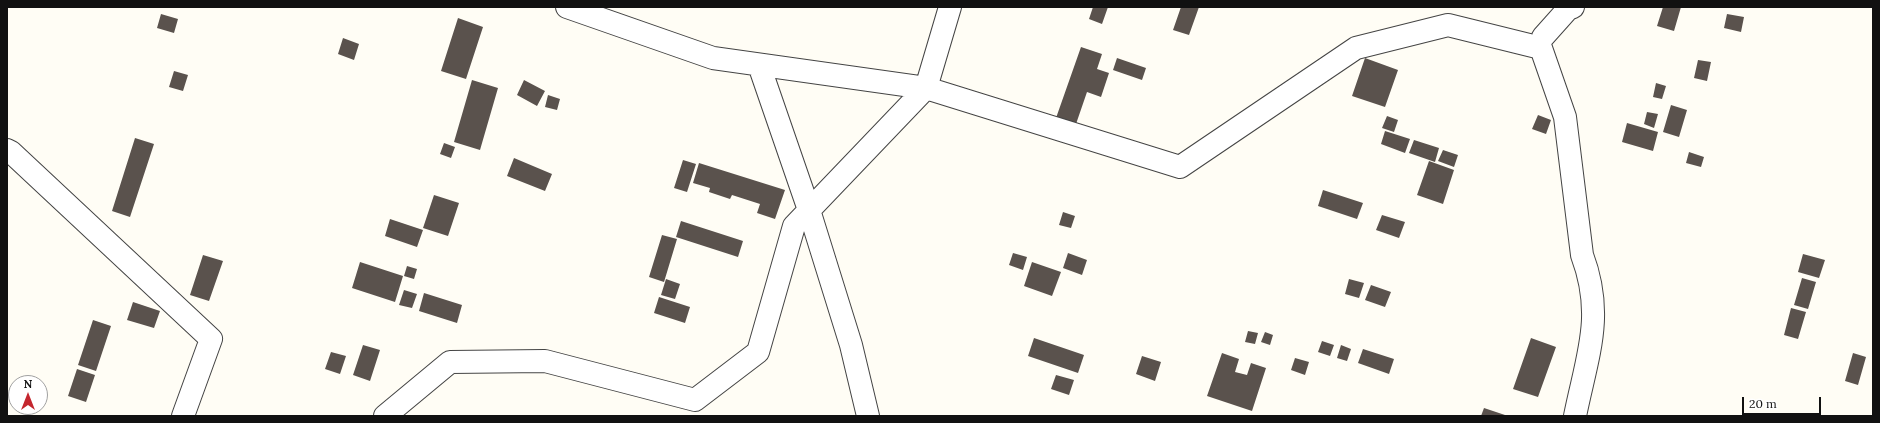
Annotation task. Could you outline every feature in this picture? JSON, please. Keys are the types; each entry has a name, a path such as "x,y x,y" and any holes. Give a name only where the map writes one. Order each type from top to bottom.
{"street":[{"path":"567,7 713,58 926,88 1180,167 1356,48 1448,25 1541,48 1565,117 1582,254 1588,271 1594,308 1593,335 1574,416"},
{"path":"385,416 450,362 544,361 695,400 758,352 794,226 926,88 950,7"},
{"path":"1543,37 1568,9 1573,7"},
{"path":"759,65 809,210 851,345 868,416"},
{"path":"7,150 87,222 211,339 183,416"}],"building":[{"path":"1093,7 1108,7 1102,24 1089,19"},
{"path":"1181,7 1199,7 1189,35 1173,30"},
{"path":"1663,7 1681,7 1674,31 1657,26"},
{"path":"161,14 178,19 174,33 157,28"},
{"path":"1727,14 1744,17 1741,32 1724,28"},
{"path":"458,18 483,27 466,79 441,71"},
{"path":"343,38 359,44 354,60 338,54"},
{"path":"1081,47 1102,54 1097,69 1109,73 1101,97 1087,92 1076,124 1056,118"},
{"path":"1117,58 1146,68 1142,80 1113,70"},
{"path":"1365,58 1398,70 1385,107 1352,96"},
{"path":"1698,60 1711,62 1707,81 1694,78"},
{"path":"174,71 188,75 183,91 169,87"},
{"path":"472,80 498,88 480,150 454,142"},
{"path":"524,80 545,91 537,106 517,95"},
{"path":"1656,83 1666,86 1662,99 1653,97"},
{"path":"548,95 560,99 557,110 545,107"},
{"path":"1671,105 1687,110 1679,137 1663,132"},
{"path":"1647,112 1658,114 1654,128 1644,124"},
{"path":"1538,115 1551,120 1546,134 1532,129"},
{"path":"1387,116 1398,120 1394,132 1382,128"},
{"path":"1627,123 1658,132 1653,151 1622,142"},
{"path":"1385,131 1410,139 1405,153 1381,144"},
{"path":"135,138 154,144 130,217 112,211"},
{"path":"1414,140 1439,148 1435,162 1409,153"},
{"path":"444,143 455,147 451,158 440,154"},
{"path":"1443,150 1458,155 1454,167 1438,161"},
{"path":"1689,152 1704,157 1701,167 1686,163"},
{"path":"514,158 552,174 545,191 507,176"},
{"path":"683,160 696,164 687,192 674,188"},
{"path":"1429,161 1454,170 1443,204 1417,195"},
{"path":"699,163 785,190 775,219 757,213 760,204 732,195 730,199 709,192 710,188 693,183"},
{"path":"1323,190 1363,203 1357,219 1318,206"},
{"path":"434,195 459,203 448,236 423,228"},
{"path":"1063,212 1075,216 1071,228 1059,225"},
{"path":"1382,215 1405,222 1399,238 1376,230"},
{"path":"390,219 423,230 417,247 385,236"},
{"path":"681,221 743,241 738,257 676,237"},
{"path":"662,235 677,239 664,282 649,277"},
{"path":"1013,253 1027,257 1023,270 1009,265"},
{"path":"1068,253 1087,260 1082,275 1063,268"},
{"path":"1803,254 1825,260 1819,278 1798,272"},
{"path":"203,255 223,261 209,301 190,295"},
{"path":"360,262 403,276 395,302 352,288"},
{"path":"1032,262 1061,272 1052,296 1024,286"},
{"path":"407,266 417,269 414,279 404,276"},
{"path":"1802,278 1816,282 1808,309 1794,305"},
{"path":"666,279 680,284 675,299 661,295"},
{"path":"1349,279 1364,283 1359,298 1345,294"},
{"path":"1371,285 1391,292 1385,307 1365,300"},
{"path":"404,290 417,294 412,308 399,305"},
{"path":"424,293 462,305 457,323 419,311"},
{"path":"659,297 690,307 685,323 654,313"},
{"path":"133,302 160,311 154,328 127,320"},
{"path":"1791,308 1806,312 1798,339 1784,335"},
{"path":"93,320 111,326 96,371 78,365"},
{"path":"1248,331 1258,333 1255,344 1245,342"},
{"path":"1265,332 1273,335 1270,345 1261,342"},
{"path":"1034,338 1084,355 1078,373 1028,356"},
{"path":"1531,338 1556,347 1538,397 1513,389"},
{"path":"1322,341 1334,345 1330,356 1318,352"},
{"path":"363,345 380,350 370,381 353,375"},
{"path":"1341,345 1351,349 1347,361 1337,358"},
{"path":"1363,349 1394,359 1389,374 1358,363"},
{"path":"331,352 346,356 340,374 325,369"},
{"path":"1222,353 1239,359 1235,372 1247,375 1251,363 1266,368 1252,411 1207,396"},
{"path":"1853,353 1866,357 1858,385 1845,381"},
{"path":"1142,356 1161,362 1155,381 1136,374"},
{"path":"1295,358 1309,362 1305,375 1291,370"},
{"path":"77,369 95,375 86,402 68,396"},
{"path":"1056,375 1074,380 1069,395 1051,389"},
{"path":"1484,408 1508,416 1481,416"}]}
